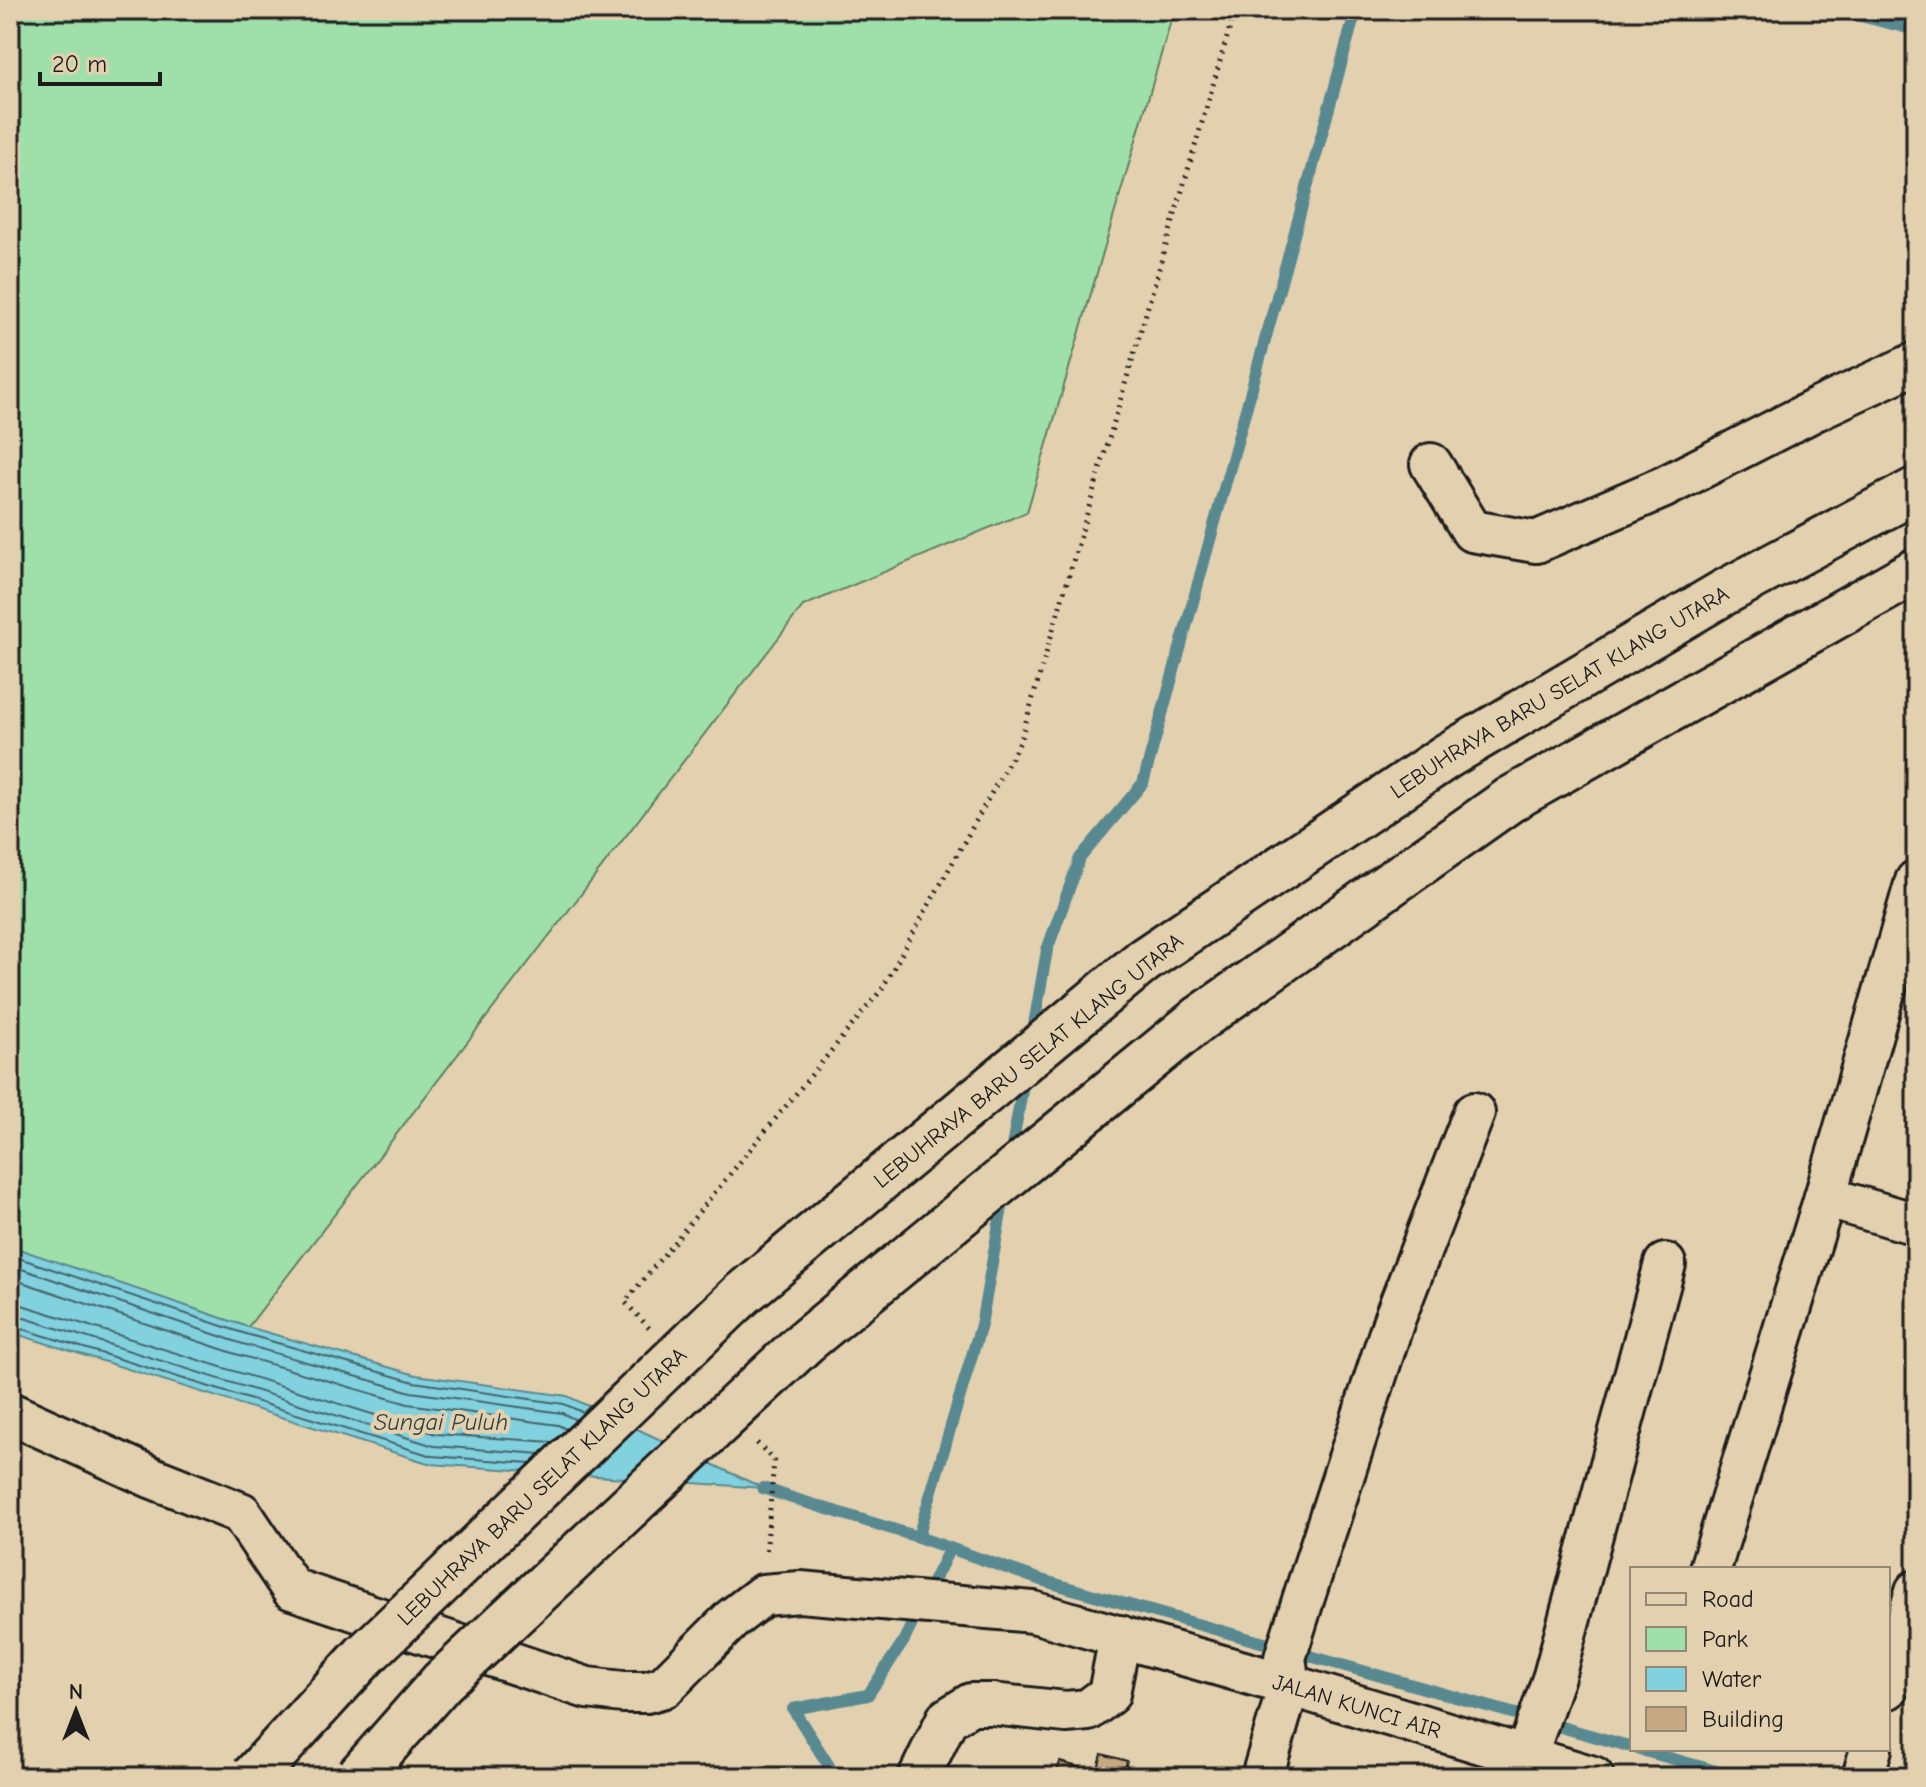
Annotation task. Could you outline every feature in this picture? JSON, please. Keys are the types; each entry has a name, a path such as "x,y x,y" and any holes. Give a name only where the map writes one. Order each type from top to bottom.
{"highway":[{"name":"LEBUHRAYA BARU SELAT KLANG UTARA","path":"253,1777 364,1656 742,1294 1143,961 1447,756 1723,593 1916,490"},
{"path":"358,1777 442,1682 805,1342 1199,1019 1511,799 1916,571"}],"street":[{"path":"1431,464 1472,531 1536,542 1664,487 1819,408 1916,363"},
{"path":"1711,1567 1825,1197 1916,881"},
{"path":"1262,1777 1304,1597 1394,1320 1474,1113"},
{"path":"1825,1197 1916,1224"},
{"path":"1510,1753 1554,1676 1665,1264"},
{"name":"JALAN KUNCI AIR","path":"10,1413 153,1478 241,1513 292,1589 587,1688 646,1692 664,1687 733,1618 763,1595 800,1592 1033,1612 1120,1636 1287,1672 1510,1753 1593,1777"},
{"path":"1890,1681 1916,1591"},
{"path":"919,1777 947,1719 971,1704 1066,1712 1088,1710 1109,1694 1120,1636"}],"path":[{"path":"657,1336 625,1302 882,989 1020,742 1235,10"},
{"path":"752,1438 774,1461 767,1529"}],"green space":[{"path":"10,10 1174,10 1027,512 803,606 248,1327 10,1247"}],"water":[{"name":"Sungai Puluh","path":"10,1246 248,1327 416,1375 567,1396 763,1488 431,1464 10,1332"}],"building":[{"path":"1102,1754 1127,1761 1123,1777 1055,1777 1060,1762 1097,1772"}],"waterway":[{"path":"1032,1036 1047,950 1080,858 1143,783 1356,10"},
{"path":"1837,10 1916,30"},
{"path":"1010,1158 1025,1074"},
{"path":"918,1537 981,1325 1004,1196"},
{"path":"763,1488 1041,1580 1630,1746"},
{"path":"824,1777 829,1766 793,1709 868,1695 903,1642 950,1548"},
{"path":"1645,1751 1737,1777"}]}
